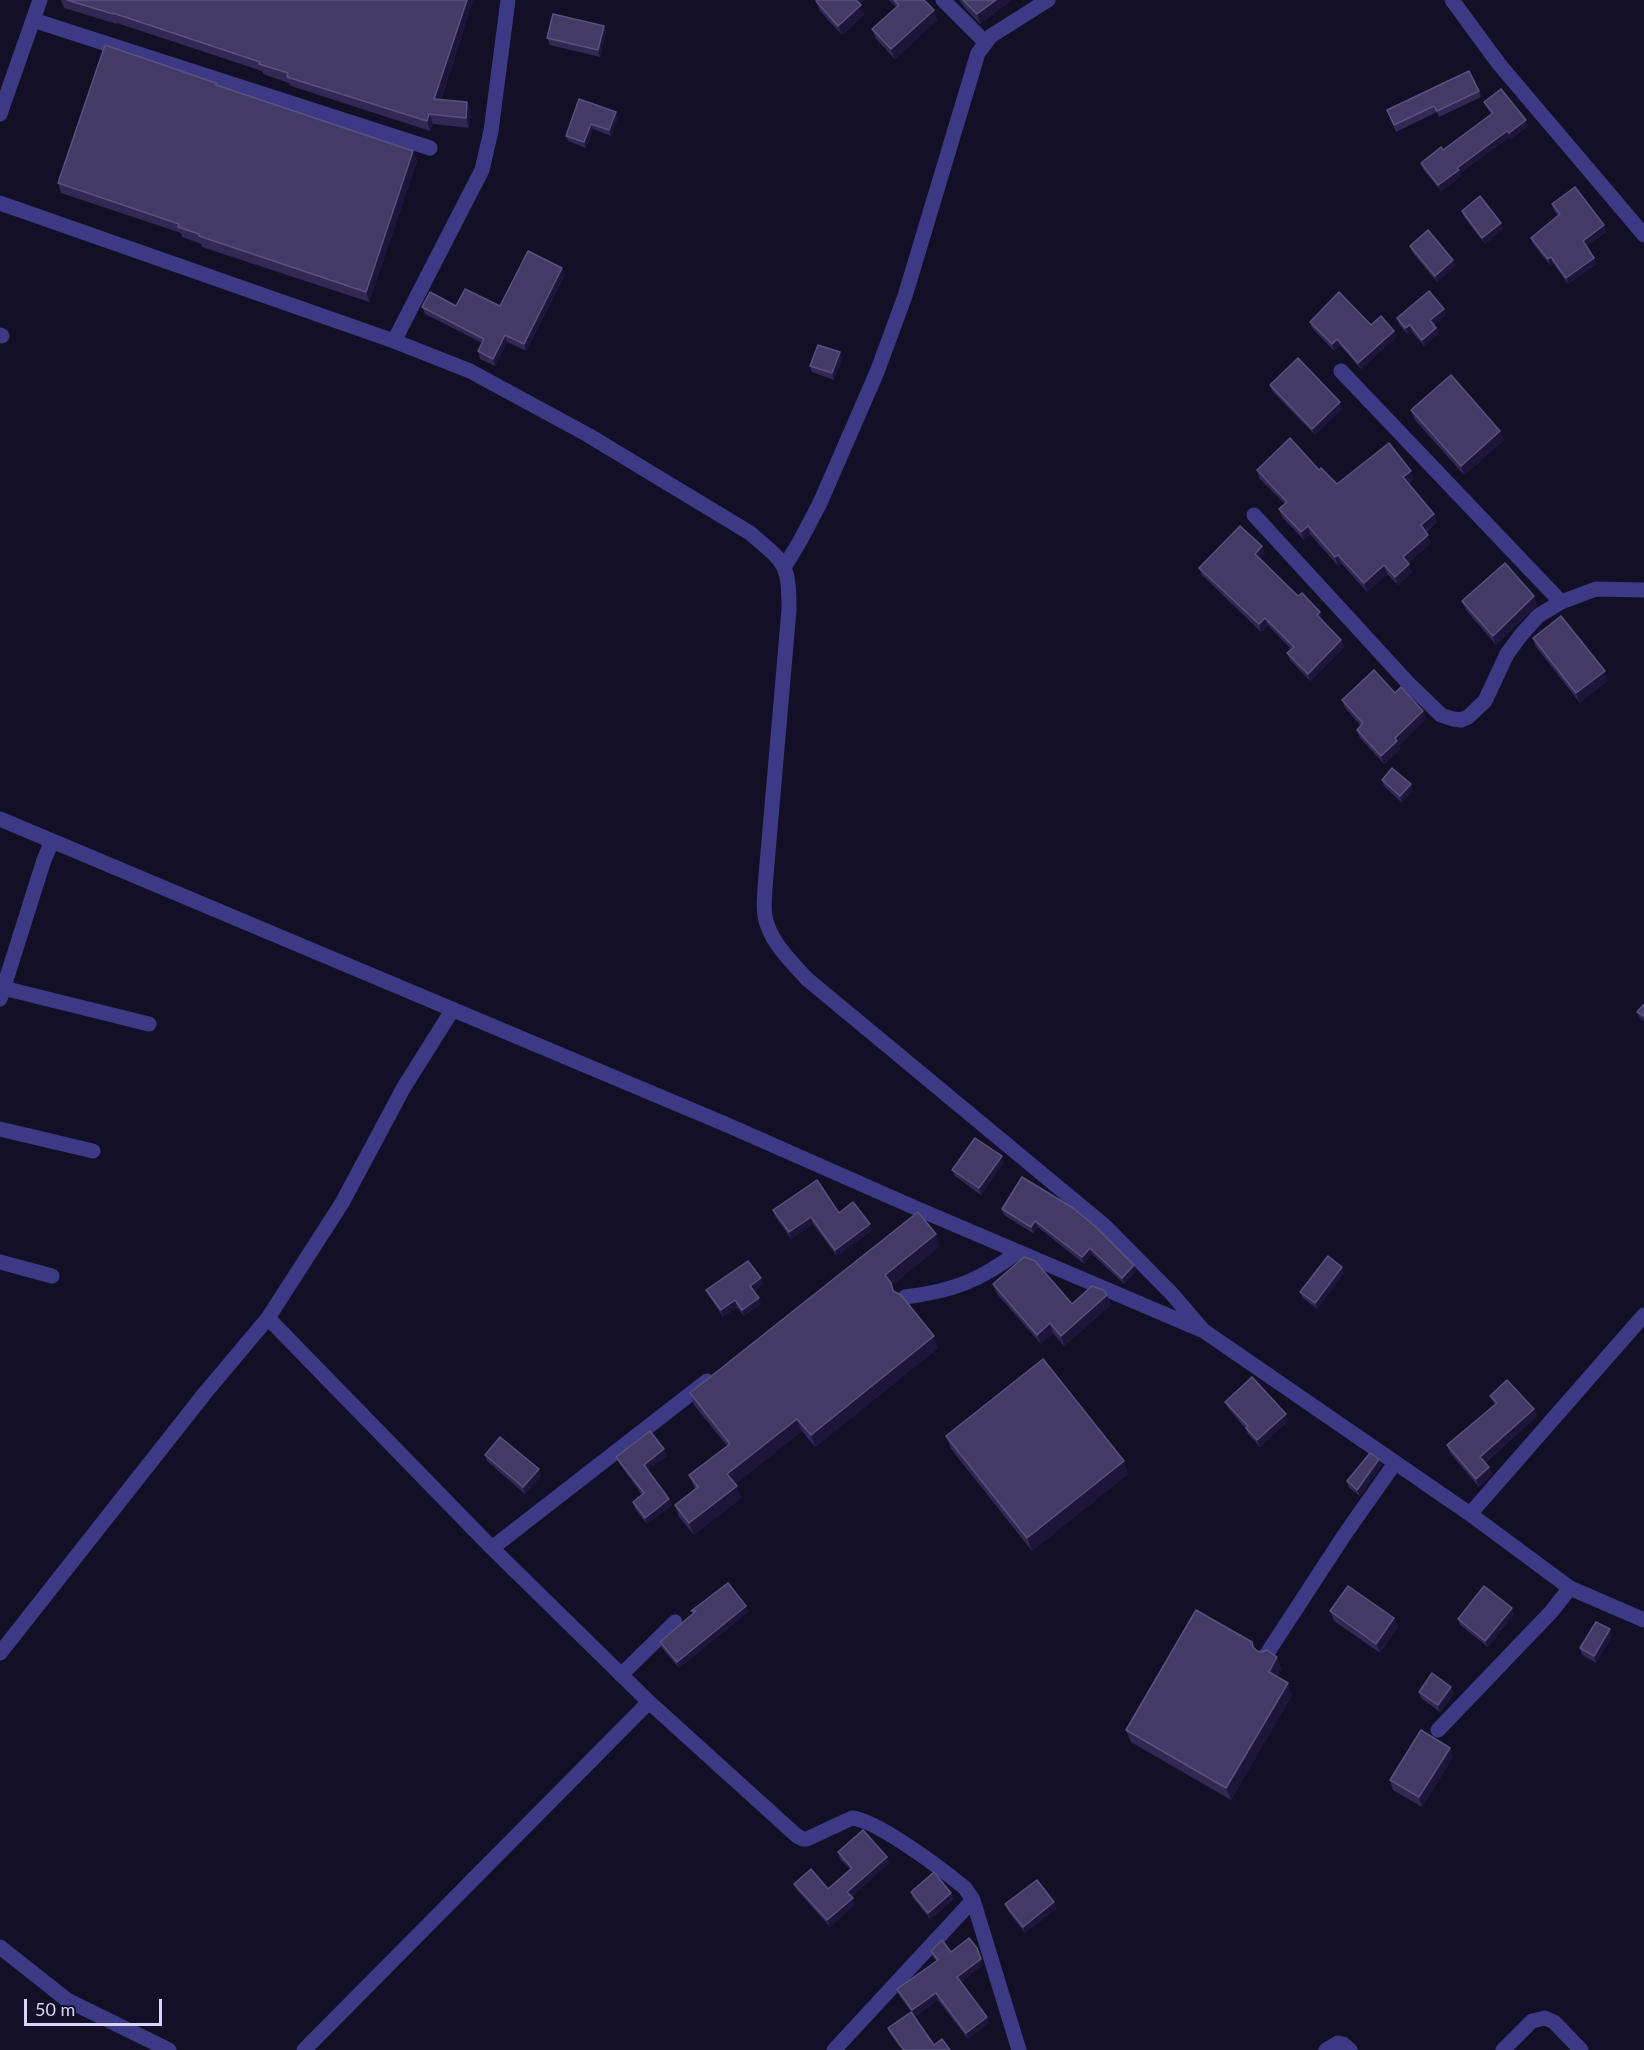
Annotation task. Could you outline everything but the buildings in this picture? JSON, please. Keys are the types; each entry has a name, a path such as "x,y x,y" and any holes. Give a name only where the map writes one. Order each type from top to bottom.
{"street":[{"path":"0,114 40,0"},
{"path":"394,341 482,170 491,131 508,0"},
{"path":"943,0 985,42"},
{"path":"785,566 820,502 877,372 905,296 978,53 985,42 997,32 1048,0"},
{"path":"1452,0 1499,64 1644,235"},
{"path":"33,20 430,148"},
{"path":"0,203 394,341 470,371 588,435 750,533 774,553 785,566 789,580 789,610 765,887 764,915 770,932 807,979 1105,1226 1173,1294 1204,1331"},
{"path":"1341,371 1560,602"},
{"path":"1254,515 1409,684 1441,715 1453,719 1461,720 1468,717 1485,701 1513,645 1538,616 1560,602 1596,589 1644,590"},
{"path":"0,819 714,1119 914,1213 1018,1252 1204,1331 1470,1514 1570,1588 1644,1620"},
{"path":"52,841 2,994 148,1024"},
{"path":"0,1653 205,1393 268,1318 342,1203 399,1097 453,1009"},
{"path":"0,1129 93,1151"},
{"path":"905,1297 924,1295 966,1284 991,1272 1018,1252"},
{"path":"0,1262 52,1276"},
{"path":"1470,1514 1644,1315"},
{"path":"268,1318 492,1548 621,1676 800,1838 807,1839 852,1818 867,1821 965,1888 973,1900 1019,2050"},
{"path":"492,1548 719,1371"},
{"path":"1266,1655 1345,1534 1395,1463"},
{"path":"1438,1730 1551,1612 1570,1588"},
{"path":"621,1676 675,1622"},
{"path":"304,2050 648,1702"},
{"path":"834,2050 973,1900"},
{"path":"0,1947 67,2000 169,2050"},
{"path":"1503,2050 1532,2021 1545,2018 1554,2022 1581,2050"},
{"path":"1326,2050 1338,2043 1350,2050"}]}
